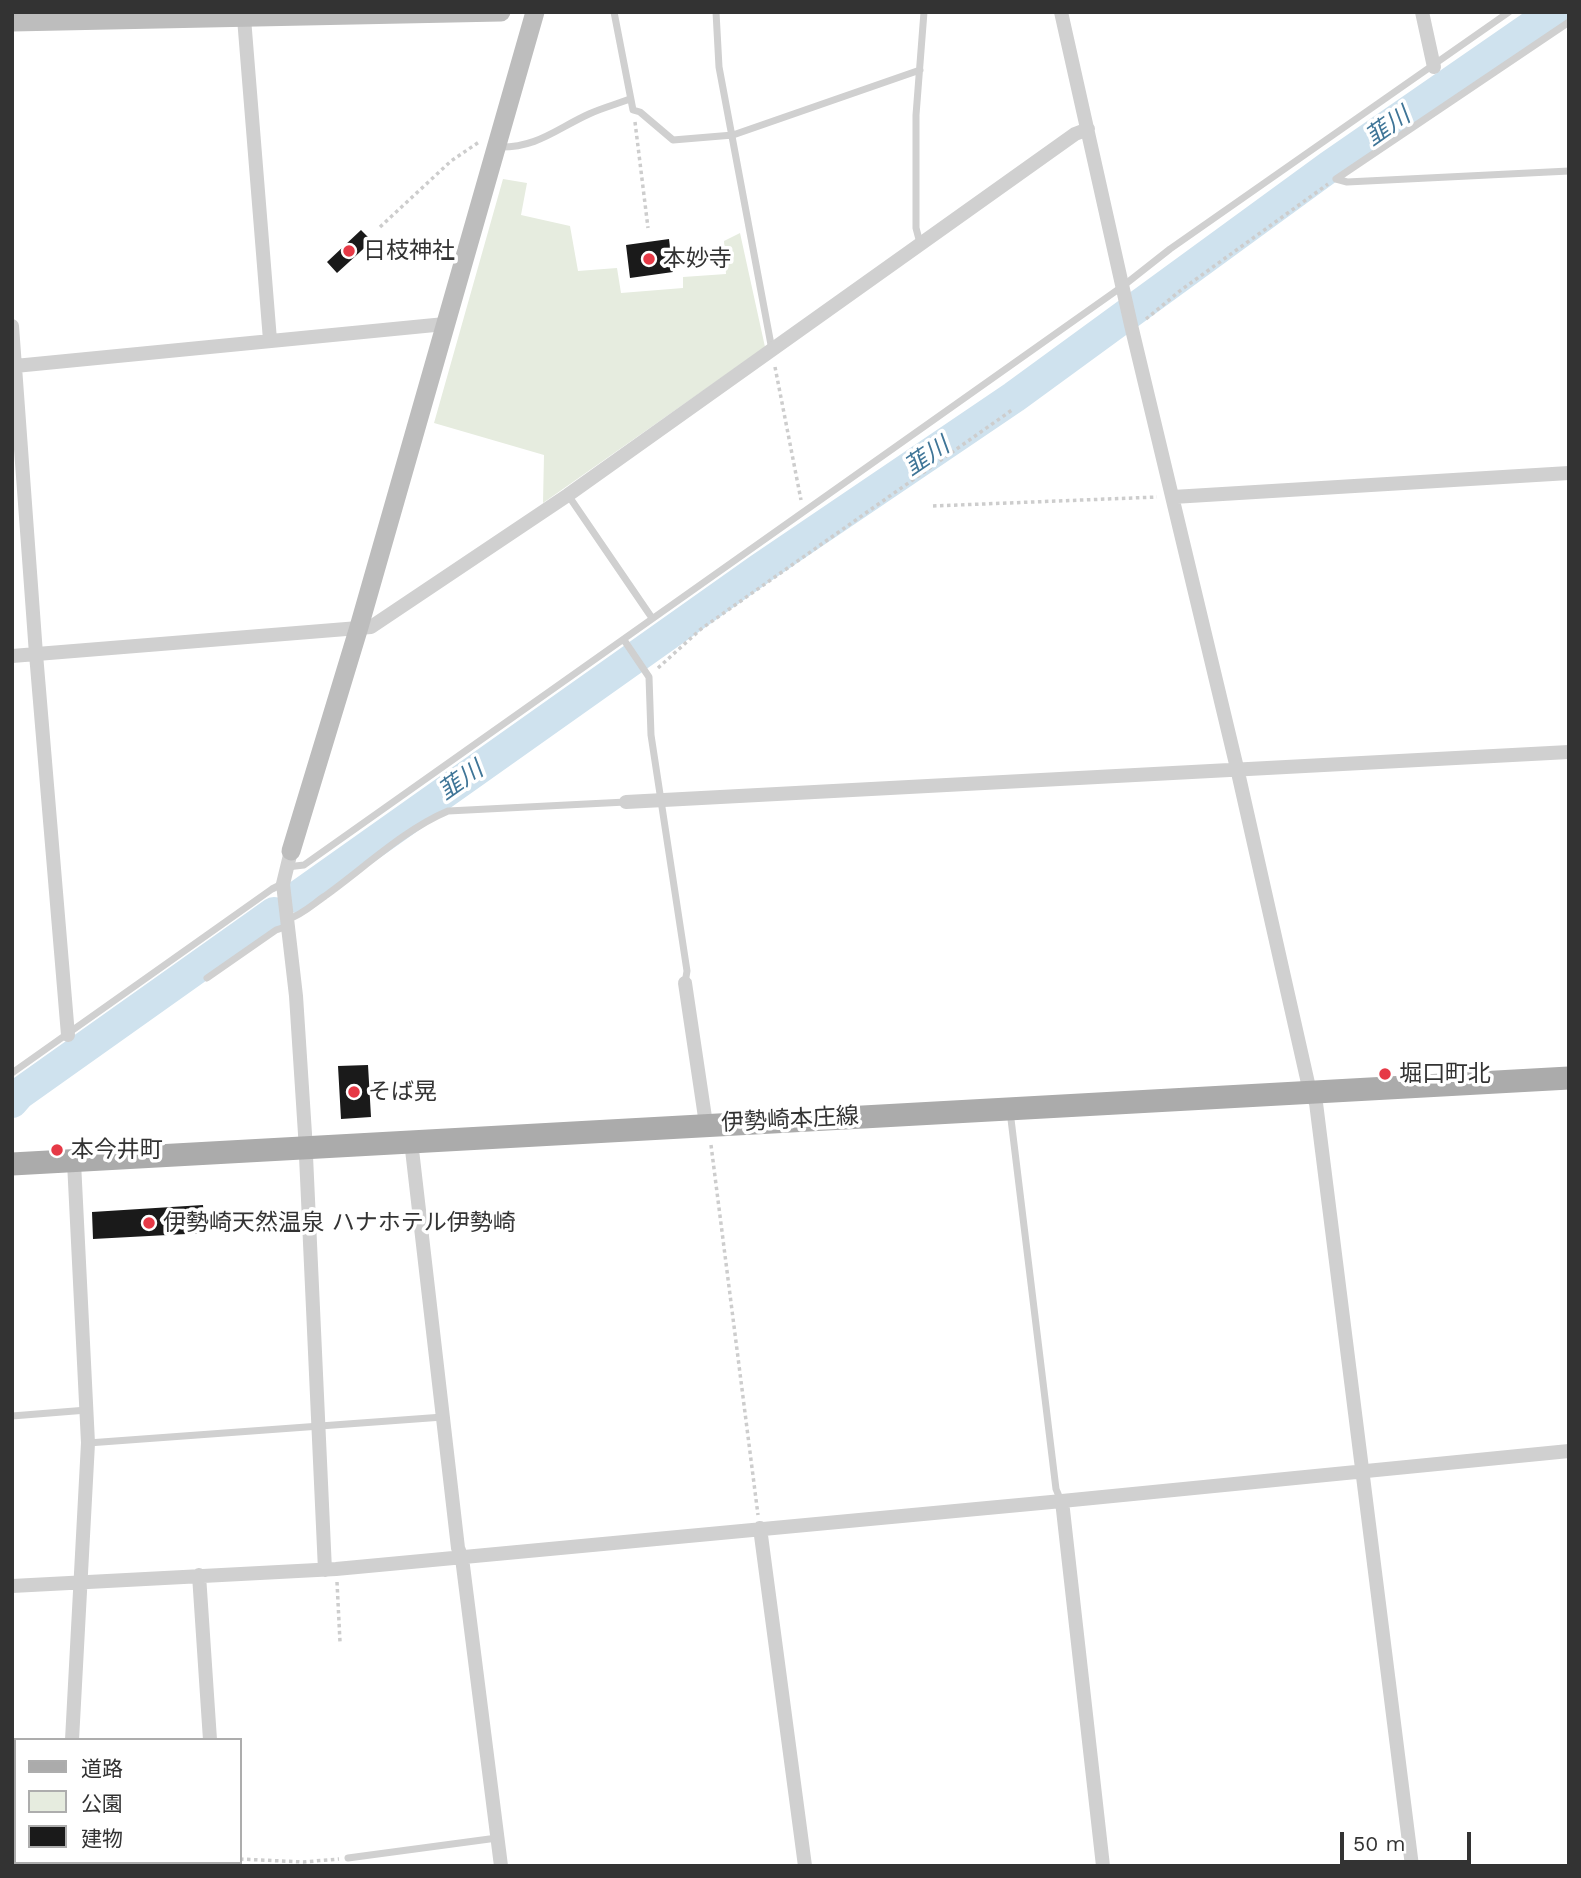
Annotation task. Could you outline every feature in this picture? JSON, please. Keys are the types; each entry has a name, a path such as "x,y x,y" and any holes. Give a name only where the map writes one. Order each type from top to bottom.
{"main road":[{"name":"伊勢崎本庄線","path":"12,1164 1569,1078"}],"street":[{"path":"12,22 127,16 244,18 501,12"},
{"path":"330,1569 318,1426 296,996 283,884 535,12"},
{"path":"1061,12 1131,327 1237,768 1310,1092 1316,1103 1412,1866"},
{"path":"1422,12 1433,66"},
{"path":"244,18 270,340"},
{"path":"12,656 371,627 568,495 920,243 1075,134 1088,129"},
{"path":"14,365 445,324"},
{"path":"12,326 68,1035"},
{"path":"1173,496 1569,472"},
{"path":"626,802 1569,752"},
{"path":"685,983 706,1125"},
{"path":"411,1141 458,1548 462,1558 501,1866"},
{"path":"72,1738 88,1443 74,1161"},
{"path":"12,1586 330,1569 462,1558 1569,1451"},
{"path":"1062,1501 1103,1866"},
{"path":"760,1528 805,1866"},
{"path":"200,1575 210,1738"}],"lane":[{"path":"614,12 634,110 673,140 733,135 920,69"},
{"path":"716,12 719,67 772,351"},
{"path":"920,243 916,229 916,115 924,12"},
{"path":"289,859 304,865 626,641 652,618 1124,288 1170,249 1509,12"},
{"path":"1336,179 1569,22"},
{"path":"498,142 514,147 551,135 588,114 631,99"},
{"path":"1336,179 1347,182 1569,171"},
{"path":"568,495 652,618"},
{"path":"626,641 647,673 651,735 687,971 685,983"},
{"path":"207,978 430,819 448,811 626,802"},
{"path":"12,1073 272,889 283,884"},
{"path":"1010,1108 1056,1489 1062,1501"},
{"path":"12,1416 87,1410"},
{"path":"88,1443 443,1417"},
{"path":"348,1858 497,1838"}],"path":[{"path":"634,110 648,228"},
{"path":"380,227 451,161 488,136 498,142"},
{"path":"1131,327 1171,301 1181,290 1336,179"},
{"path":"772,351 805,510"},
{"path":"647,673 701,629 1012,410"},
{"path":"933,506 1173,496"},
{"path":"706,1125 711,1143 760,1528"},
{"path":"330,1569 340,1642"},
{"path":"242,1859 303,1862 348,1858"}],"green space":[{"path":"503,179 527,183 521,215 570,226 578,271 617,268 621,293 683,288 683,277 726,274 724,241 740,233 765,347 543,503 544,455 434,423"}],"building":[{"name":"日枝神社","path":"361,230 372,241 337,273 327,262"},
{"name":"本妙寺","path":"669,239 673,272 630,278 626,245"},
{"name":"そば晃","path":"368,1065 371,1117 341,1119 338,1066"},
{"name":"伊勢崎天然温泉 ハナホテル伊勢崎","path":"203,1205 205,1233 93,1239 92,1212"}],"waterway":[{"name":"韮川","path":"297,897 760,569 1014,397 1329,167 1553,12"},
{"name":"韮川","path":"12,1102 19,1094 274,913"}],"place":[{"name":"日枝神社","path":"349,251"},
{"name":"本妙寺","path":"649,259"},
{"name":"堀口町北","path":"1385,1074"},
{"name":"そば晃","path":"354,1092"},
{"name":"本今井町","path":"57,1150"},
{"name":"伊勢崎天然温泉 ハナホテル伊勢崎","path":"149,1223"}]}
